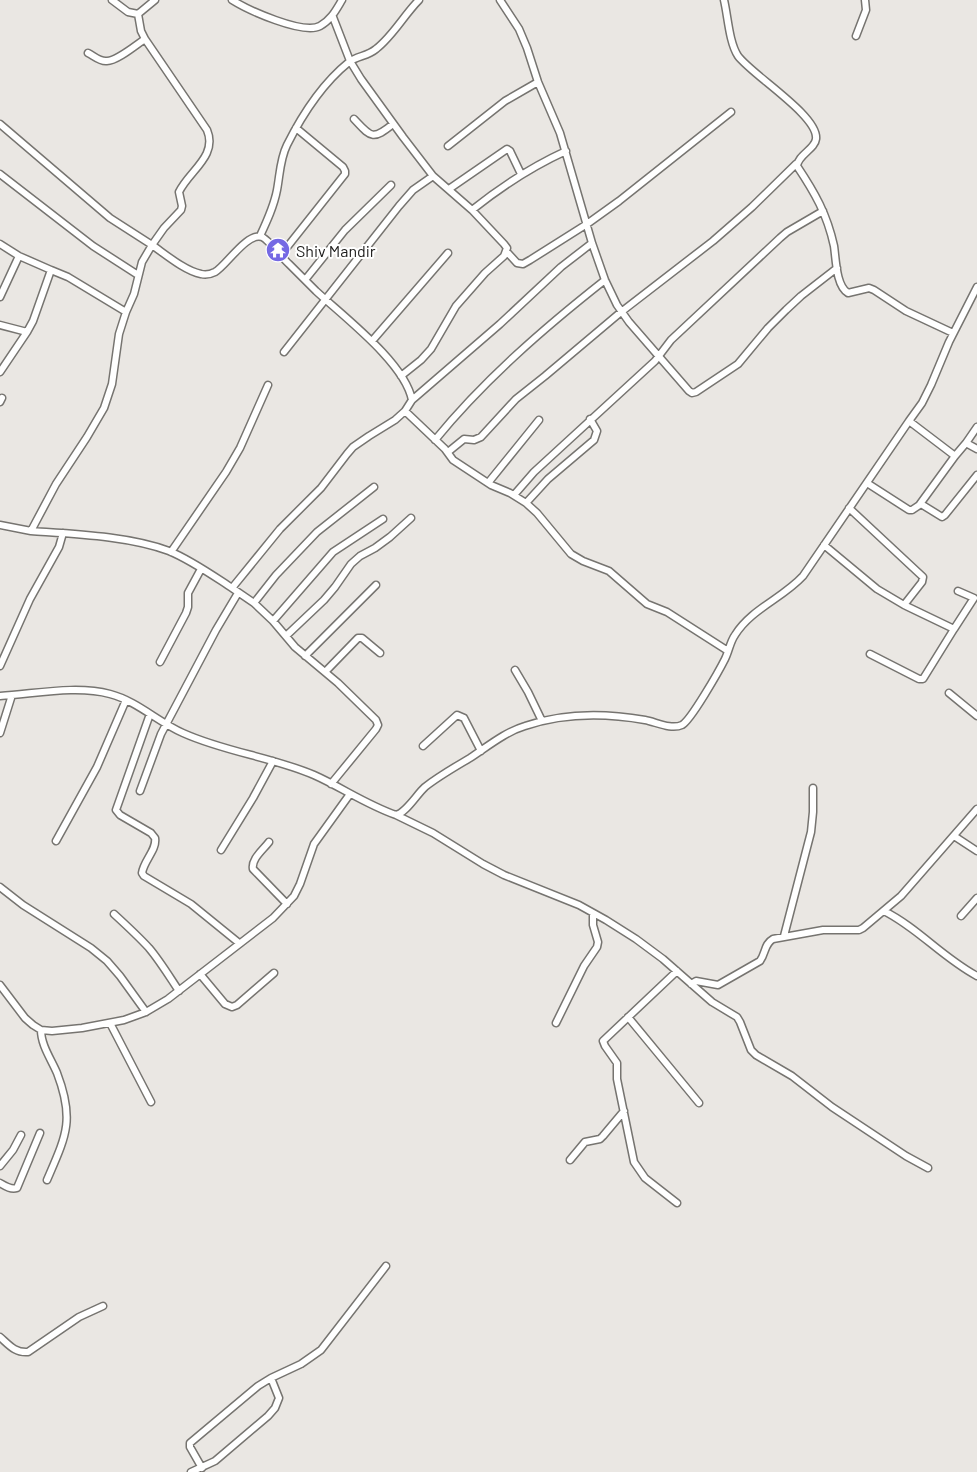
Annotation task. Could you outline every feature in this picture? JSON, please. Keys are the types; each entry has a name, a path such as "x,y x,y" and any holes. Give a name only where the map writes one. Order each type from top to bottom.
{"street":[{"path":"112,0 133,14 138,14 154,0"},
{"path":"232,0 253,11 294,26 309,29 319,27 332,17 342,0"},
{"path":"260,236 271,213 277,191 280,166 286,147 296,128 321,91 350,61 377,49 419,0"},
{"path":"500,0 527,48 538,82 560,132 592,243 605,280 621,312 689,391 692,393 696,392 738,364 786,310 837,268"},
{"path":"448,452 464,439 474,440 481,437 516,399 752,207 796,164 815,142 815,133 809,121 788,99 744,63 737,53 733,45 724,0"},
{"path":"856,36 866,10 865,0"},
{"path":"31,531 56,484 104,408 112,384 119,334 134,294 142,262 164,228 181,210 179,192 206,156 210,147 208,130 145,39 141,31 138,14"},
{"path":"332,17 350,61 393,124 433,176 472,210 504,244 506,251 517,263 522,264 587,224 731,112"},
{"path":"88,53 106,62 145,39"},
{"path":"448,146 505,101 538,82"},
{"path":"354,119 370,134 376,136 393,124"},
{"path":"0,124 110,218 188,269 200,274 213,274 234,253 255,237 260,236 266,239 280,256 372,341 401,376 410,390 412,400"},
{"path":"280,256 345,174 343,167 296,128"},
{"path":"449,189 507,149 510,151 521,174"},
{"path":"472,210 521,174 566,151"},
{"path":"796,164 816,195 823,211 834,246 842,287 848,293 870,288 906,311 953,334"},
{"path":"0,174 93,246 138,275"},
{"path":"284,352 399,206 413,190 433,176"},
{"path":"305,280 344,230 391,185"},
{"path":"514,495 534,472 658,356 671,340 787,232 823,211"},
{"path":"140,791 166,724 225,614 235,590 280,529 321,488 353,447 395,420 405,411 412,400 500,324 561,267 592,243"},
{"path":"0,244 19,256 68,277 126,312"},
{"path":"401,376 421,360 461,300 485,273 504,256 506,251"},
{"path":"372,341 448,253"},
{"path":"0,297 19,256"},
{"path":"0,372 33,321 52,270"},
{"path":"436,440 458,412 487,384 573,305 605,280"},
{"path":"396,815 402,812 426,786 523,726 542,721 598,716 627,717 676,727 682,725 691,715 724,662 738,630 803,576 922,403 953,334 977,287"},
{"path":"0,325 27,332"},
{"path":"170,552 226,472 240,448 268,385"},
{"path":"405,411 448,452 453,460 526,503 537,513 571,554 609,571 647,604 667,612 728,651"},
{"path":"526,503 548,479 594,440 597,431 590,419"},
{"path":"488,482 539,420"},
{"path":"909,421 955,456"},
{"path":"867,483 909,510 912,510 920,504 977,427"},
{"path":"966,443 977,449"},
{"path":"920,504 940,517 944,516 977,475"},
{"path":"254,603 276,575 317,532 374,488"},
{"path":"849,508 922,576 922,582 904,605"},
{"path":"286,636 324,600 351,564 390,537 411,518"},
{"path":"273,621 333,552 383,519"},
{"path":"0,525 31,531 63,533 135,542 152,546 170,552 201,569 254,603 273,621 295,647 325,672 376,720 378,725 376,729 331,784"},
{"path":"0,666 30,599 59,547 63,533"},
{"path":"824,545 878,589 904,605 954,629"},
{"path":"160,662 186,613 188,592 201,569"},
{"path":"305,656 376,584"},
{"path":"870,654 919,679 923,679 974,598 958,591"},
{"path":"325,672 358,638 362,638 380,653"},
{"path":"515,670 542,721"},
{"path":"0,696 87,691 110,694 126,700 166,724 203,742 273,761 314,775 350,794 433,832 504,875 593,913 636,939 677,971 712,1002 737,1017 751,1050 756,1055 796,1079 826,1103 906,1156 928,1168"},
{"path":"949,693 977,716"},
{"path":"0,733 12,695"},
{"path":"56,841 94,773 126,700"},
{"path":"150,714 116,810 120,815 155,838 155,846 143,868 142,873 144,876 191,904 239,943"},
{"path":"423,746 457,715 464,718 481,751"},
{"path":"221,850 273,761"},
{"path":"784,936 811,832 813,788"},
{"path":"0,985 25,1018 41,1030 52,1031 124,1020 146,1012 179,991 273,918 287,904 294,896 300,884 314,844 350,794"},
{"path":"691,984 696,981 714,985 722,984 760,961 764,956 768,942 773,939 823,930 858,930 867,926 901,896 977,809"},
{"path":"954,836 977,851"},
{"path":"269,842 253,862 252,869 287,904"},
{"path":"0,887 23,905 96,952 120,976 146,1012"},
{"path":"961,916 977,898"},
{"path":"884,911 901,921 946,956 977,976"},
{"path":"556,1023 584,966 597,947 598,942 593,925 593,913"},
{"path":"114,914 150,949 179,991"},
{"path":"676,1203 644,1178 638,1170 631,1153 617,1079 617,1063 603,1042 677,971"},
{"path":"200,974 225,1004 232,1007 237,1006 274,973"},
{"path":"628,1017 699,1103"},
{"path":"110,1022 150,1102"},
{"path":"41,1030 43,1044 56,1073 68,1114 64,1137 47,1180"},
{"path":"570,1160 585,1142 600,1139 604,1136 624,1111"},
{"path":"0,1183 10,1188 16,1188 40,1133"},
{"path":"0,1166 13,1150 20,1135"},
{"path":"202,1468 190,1447 190,1443 258,1386 300,1364 321,1350 386,1266"},
{"path":"0,1337 15,1350 28,1352 72,1321 104,1306"},
{"path":"191,1472 215,1461 275,1408 279,1398 271,1378"}],"place":[{"name":"Shiv Mandir","path":"278,250"}]}
